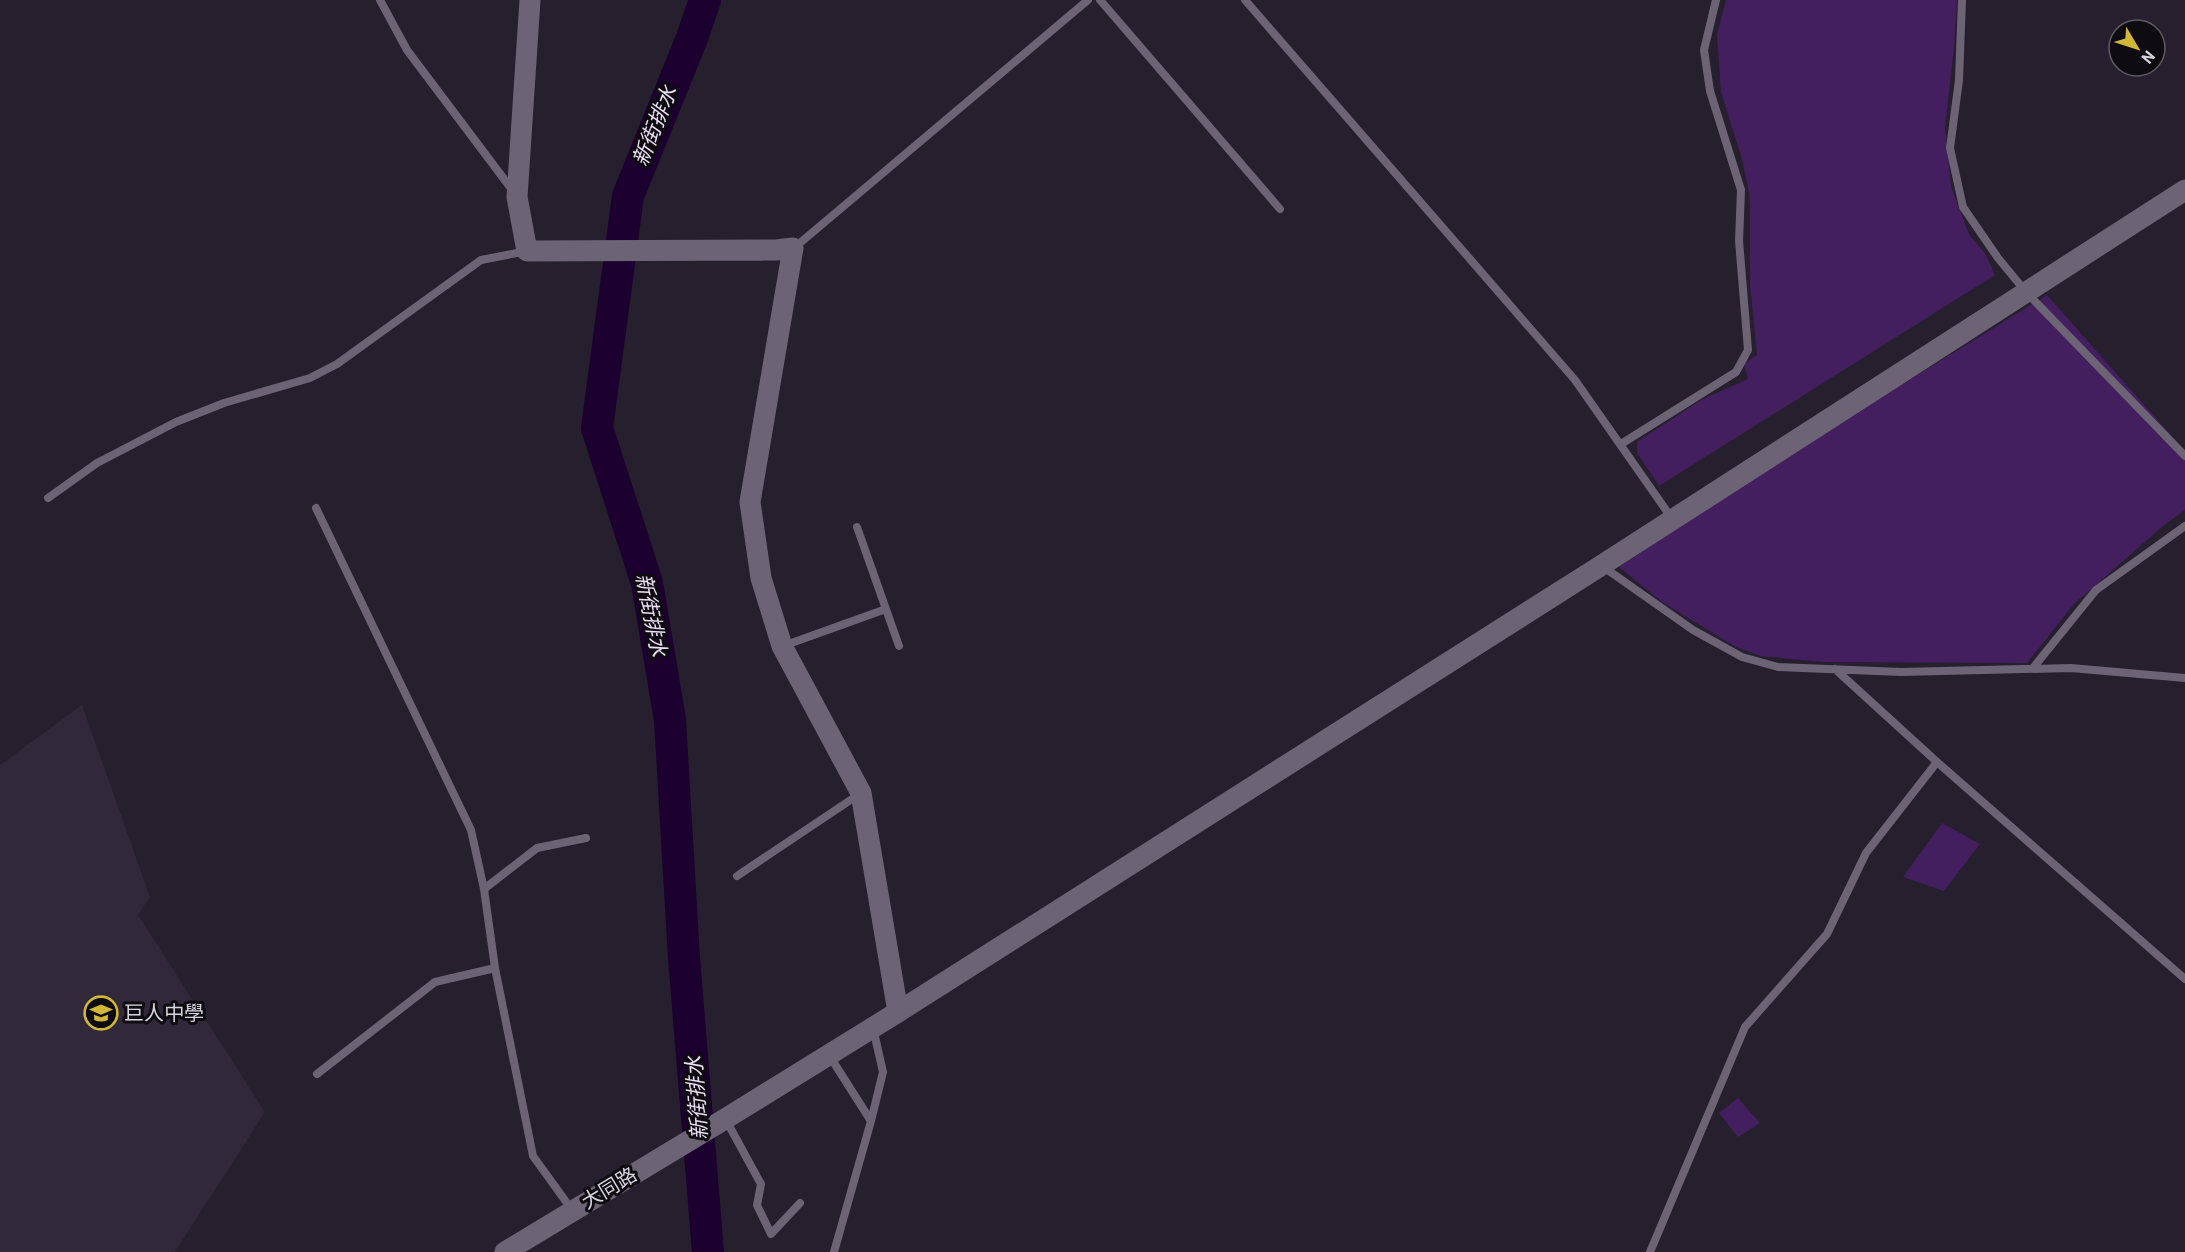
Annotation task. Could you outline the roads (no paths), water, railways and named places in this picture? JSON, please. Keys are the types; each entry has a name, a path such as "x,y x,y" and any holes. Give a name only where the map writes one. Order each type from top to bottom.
{"street":[{"path":"530,0 517,197 527,251 776,250 793,248 750,502 761,578 783,646 861,793 898,1012"},
{"name":"大同路","path":"505,1252 898,1012 1602,566 2185,190"}],"lane":[{"path":"380,0 407,50 517,197"},
{"path":"793,248 1088,0"},
{"path":"1100,0 1280,209"},
{"path":"1245,0 1575,380 1673,520"},
{"path":"1621,444 1736,372 1748,350 1739,241 1741,190 1710,91 1704,50 1716,0"},
{"path":"1962,0 1959,80 1950,148 1963,207 1998,258 2026,292 2185,456"},
{"path":"48,498 97,463 176,422 224,403 310,378 337,364 481,260 527,251"},
{"path":"316,508 471,830 484,889 495,968 533,1156 572,1211"},
{"path":"2033,668 2096,590 2185,526"},
{"path":"857,527 899,646"},
{"path":"1602,566 1693,630 1742,657 1778,667 1901,672 2072,668 2185,678"},
{"path":"783,646 886,609"},
{"path":"1835,669 1937,762 2185,979"},
{"path":"1650,1252 1745,1027 1827,934 1866,853 1937,762"},
{"path":"737,876 861,793"},
{"path":"484,889 537,848 586,838"},
{"path":"317,1074 435,982 495,968"},
{"path":"834,1252 872,1121 883,1072 873,1027"},
{"path":"829,1055 872,1121"},
{"path":"719,1123 761,1184 757,1205 771,1234 800,1203"}],"waterway":[{"name":"新街排水","path":"705,0 628,196 597,428 647,583 670,720 684,958 708,1252"}],"place":[{"name":"巨人中學","path":"101,1013"}]}
